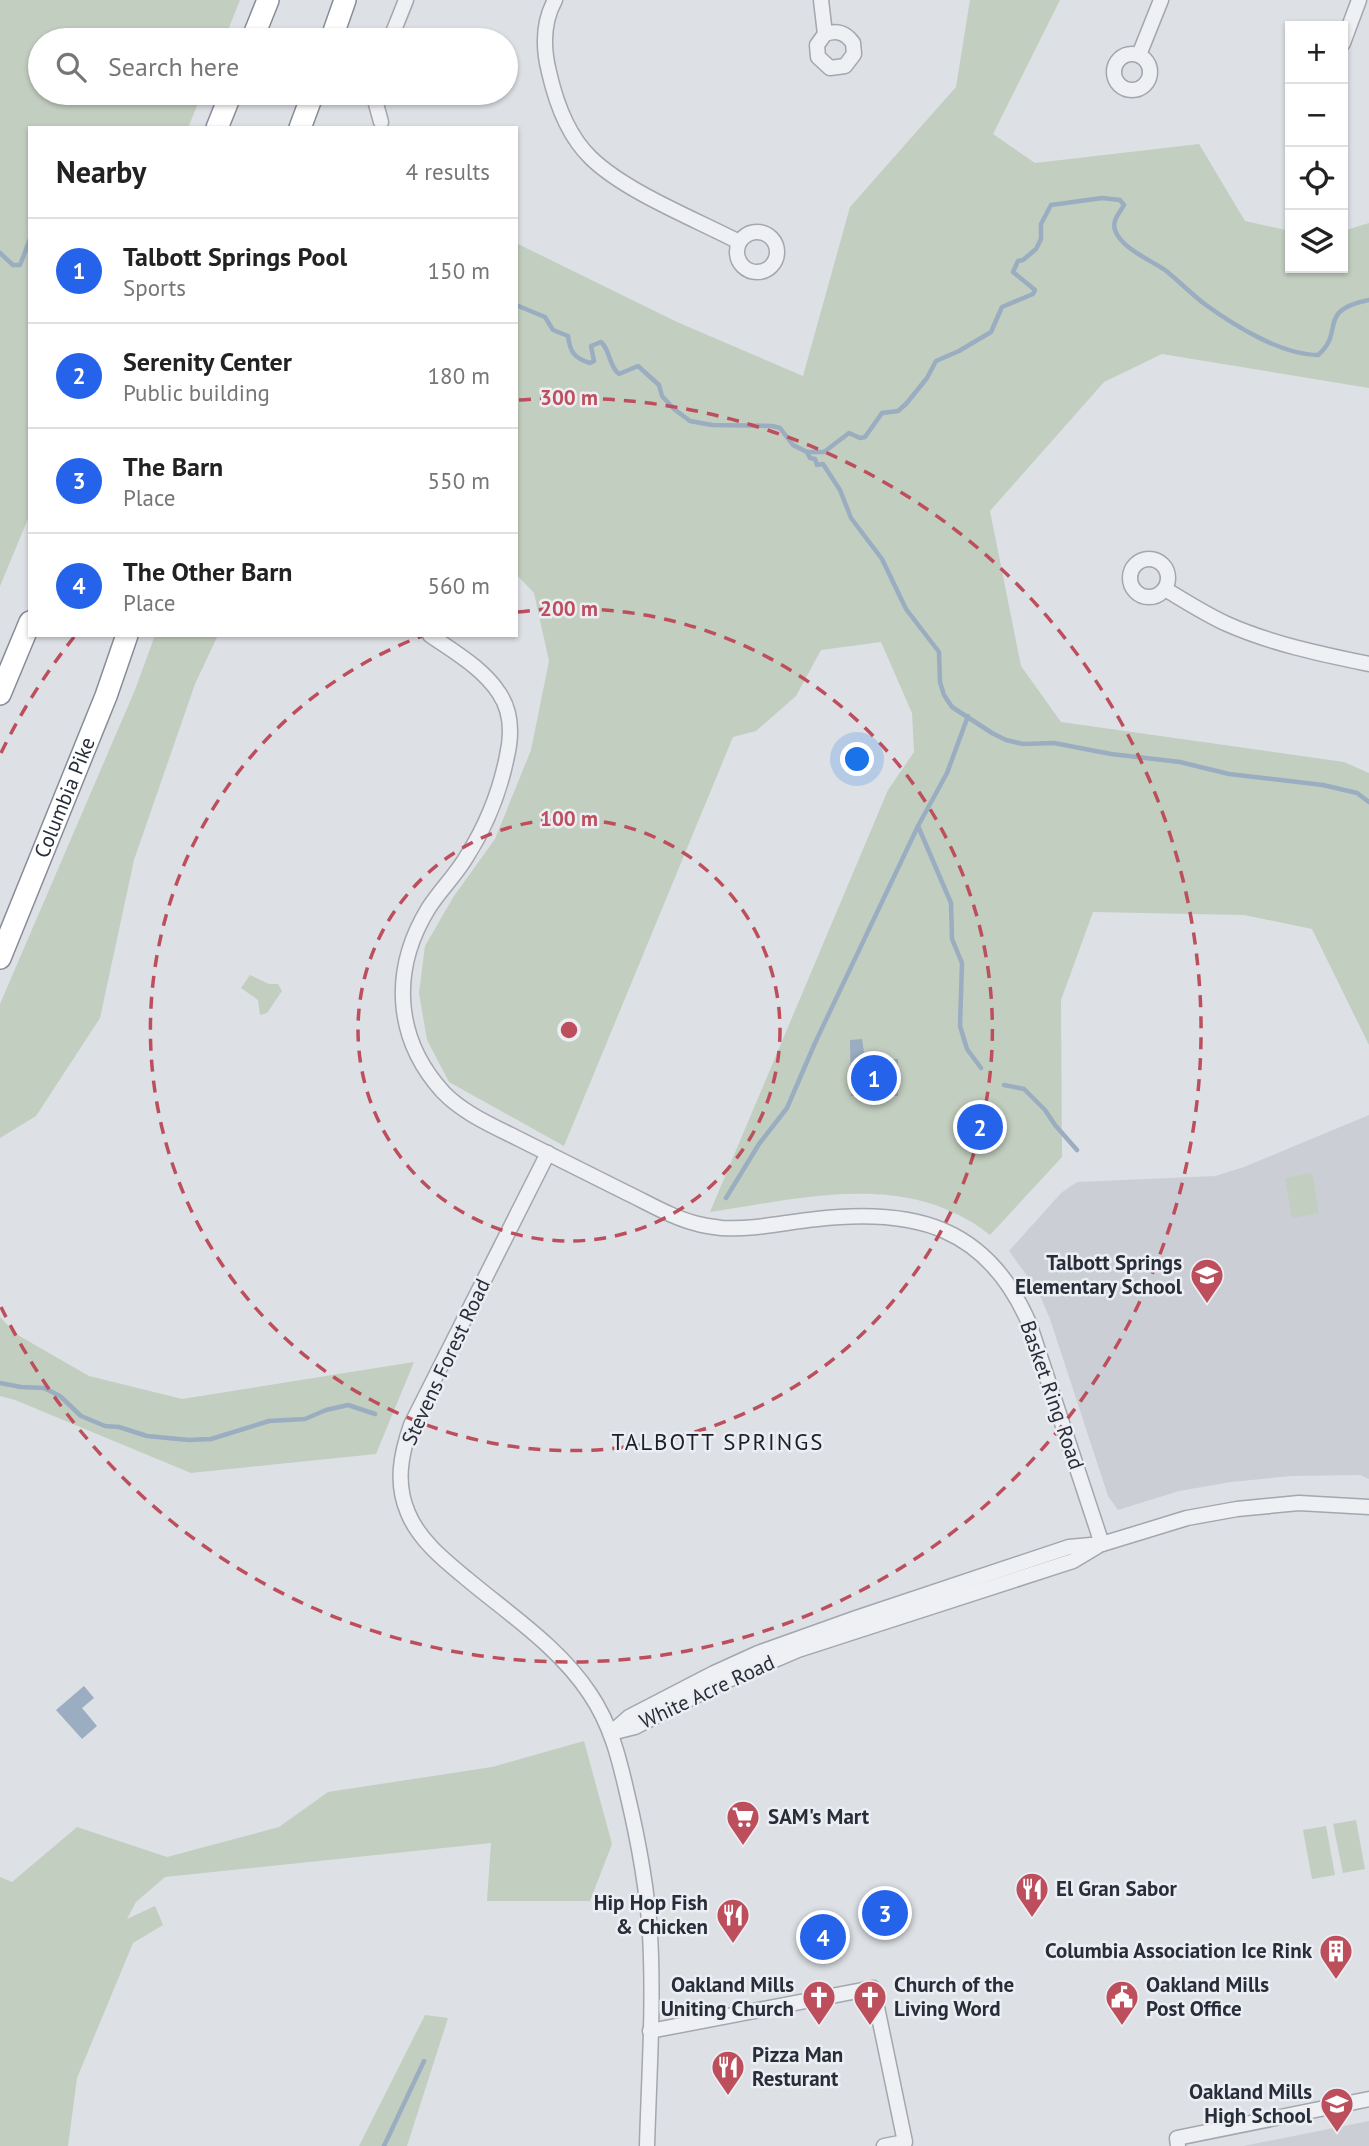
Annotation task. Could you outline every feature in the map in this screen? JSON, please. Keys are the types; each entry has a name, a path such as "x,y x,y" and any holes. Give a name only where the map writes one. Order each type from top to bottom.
{"highway":[{"path":"257,28 268,0"},
{"path":"335,28 345,0"},
{"path":"218,126 226,105"},
{"path":"301,126 309,105"},
{"path":"0,694 28,627"},
{"name":"Columbia Pike","path":"0,958 91,733 126,637"}],"street":[{"path":"395,28 406,0"},
{"path":"555,0 545,26 547,63 559,106 577,141 590,157 626,184 739,242"},
{"path":"821,0 825,34"},
{"path":"1139,55 1161,0"},
{"path":"1348,30 1359,0"},
{"path":"376,105 381,121"},
{"path":"1165,589 1224,623 1254,635 1287,646 1369,664"},
{"path":"433,637 484,675 500,693 510,721 510,742 505,770 482,830 452,878 429,908 412,940 402,981 404,1015 418,1054 444,1092 459,1106 548,1153"},
{"name":"Basket Ring Road","path":"548,1153 699,1225 747,1228 877,1215 913,1220 960,1239 986,1259 1016,1294 1029,1323 1102,1544"},
{"name":"Stevens Forest Road","path":"548,1153 411,1425 402,1454 400,1478 406,1510 415,1529 447,1562 578,1676 612,1732 634,1821 650,1945 647,2146"},
{"name":"White Acre Road","path":"612,1732 635,1727 719,1684 774,1660 859,1629 1073,1561 1102,1544 1187,1518 1237,1509 1299,1503 1369,1507"},
{"path":"650,2031 873,1988 905,2142 884,2146"},
{"path":"1177,2142 1369,2099"}],"shaded area":[{"name":"Talbott Springs Elementary School","path":"1369,1115 1369,1479 1360,1475 1291,1476 1231,1482 1179,1491 1118,1510 1108,1496 1050,1319 1038,1291 1009,1251 1061,1193 1077,1182 1215,1176 1244,1167"},
{"name":"Oakland Mills High School","path":"1369,2121 1369,2146 1243,2146"}],"green space":[{"path":"0,0 240,0 229,28 28,28 28,105 197,105 189,126 28,126 28,519 0,586"},
{"path":"970,0 1060,0 993,134 1035,163 1199,144 1245,221 1285,230 1285,273 1348,273 1348,229 1369,223 1369,388 1162,354 1104,382 990,511 1021,666 1061,722 1344,762 1369,773 1369,1045 1312,929 1244,915 1093,912 1061,1000 1062,1157 990,1235 958,1215 925,1202 890,1195 819,1196 710,1212 888,790 914,752 912,713 881,642 821,650 796,696 756,731 733,737 564,1146 449,1082 427,1040 419,993 425,946 454,896 495,839 531,750 549,661 534,593 518,576 518,244 677,322 803,376 850,207 956,87"},
{"path":"154,637 217,637 195,684 134,860 100,1018 36,1116 0,1138 0,1004 135,690"},
{"path":"250,975 269,984 278,984 282,991 267,1013 260,1015 258,1000 241,988"},
{"path":"1312,1173 1319,1213 1292,1218 1285,1178"},
{"path":"0,1317 16,1334 89,1376 182,1399 414,1362 376,1454 191,1473 0,1396"},
{"path":"584,1741 612,1844 590,1901 487,1901 491,1843 165,1877 136,1902 127,1919 155,1906 163,1925 133,1943 77,2078 68,2146 0,2146 0,1877 12,1882 77,1827 167,1857 279,1827 328,1792 492,1767"},
{"path":"1356,1820 1365,1869 1343,1873 1333,1824"},
{"path":"1326,1826 1335,1875 1312,1879 1303,1830"},
{"path":"425,2015 448,2018 407,2146 359,2146"}],"water":[{"path":"862,1039 865,1059 898,1059 898,1096 851,1096 850,1040"},
{"path":"84,1686 94,1698 82,1708 97,1726 82,1739 56,1710"}],"waterway":[{"path":"518,306 545,317 553,330 568,336 572,350 580,359 590,363 594,361 591,346 601,342 619,374 638,366 659,385 662,396 674,409 690,421 712,425 772,426 780,428 793,445 807,452 824,452 849,433 860,438 865,437 882,413 898,411 906,404 927,378 936,361 991,332 1002,307 1033,294 1035,290 1013,272 1018,261 1036,249 1041,239 1041,224 1051,205 1102,198 1120,200 1124,205 1114,226 1124,243 1165,270 1231,322 1259,338 1289,350 1318,355 1326,346 1337,316 1342,310 1369,300"},
{"path":"0,253 13,265 20,265 28,244"},
{"path":"807,452 817,465 823,464 840,490 851,518 882,559 906,609 939,652 940,682 944,695 952,707 992,733 1023,744 1054,743 1111,754 1180,762 1229,774 1323,785 1357,793 1369,802"},
{"path":"726,1198 759,1144 787,1108 918,826 947,773 968,716"},
{"path":"918,826 951,903 952,939 962,963 960,1026 967,1049 981,1068"},
{"path":"1004,1085 1024,1089 1077,1150"},
{"path":"0,1383 44,1388 60,1396 81,1416 105,1426 119,1427 147,1436 189,1440 211,1439 269,1421 305,1419 348,1405 375,1414"},
{"path":"384,2146 424,2061"}],"place":[{"name":"Talbott Springs Pool","path":"874,1078"},
{"name":"Serenity Center","path":"980,1127"},
{"name":"Talbott Springs Elementary School","path":"1207,1305"},
{"name":"SAM's Mart","path":"743,1847"},
{"name":"The Barn","path":"885,1913"},
{"name":"El Gran Sabor","path":"1032,1919"},
{"name":"The Other Barn","path":"823,1937"},
{"name":"Hip Hop Fish & Chicken","path":"733,1945"},
{"name":"Columbia Association Ice Rink","path":"1336,1981"},
{"name":"Oakland Mills Uniting Church","path":"819,2027"},
{"name":"Church of the Living Word","path":"870,2027"},
{"name":"Oakland Mills Post Office","path":"1122,2027"},
{"name":"Pizza Man Resturant","path":"728,2097"},
{"name":"Oakland Mills High School","path":"1337,2134"}],"district":[{"name":"TALBOTT SPRINGS","path":"718,1442"}]}
